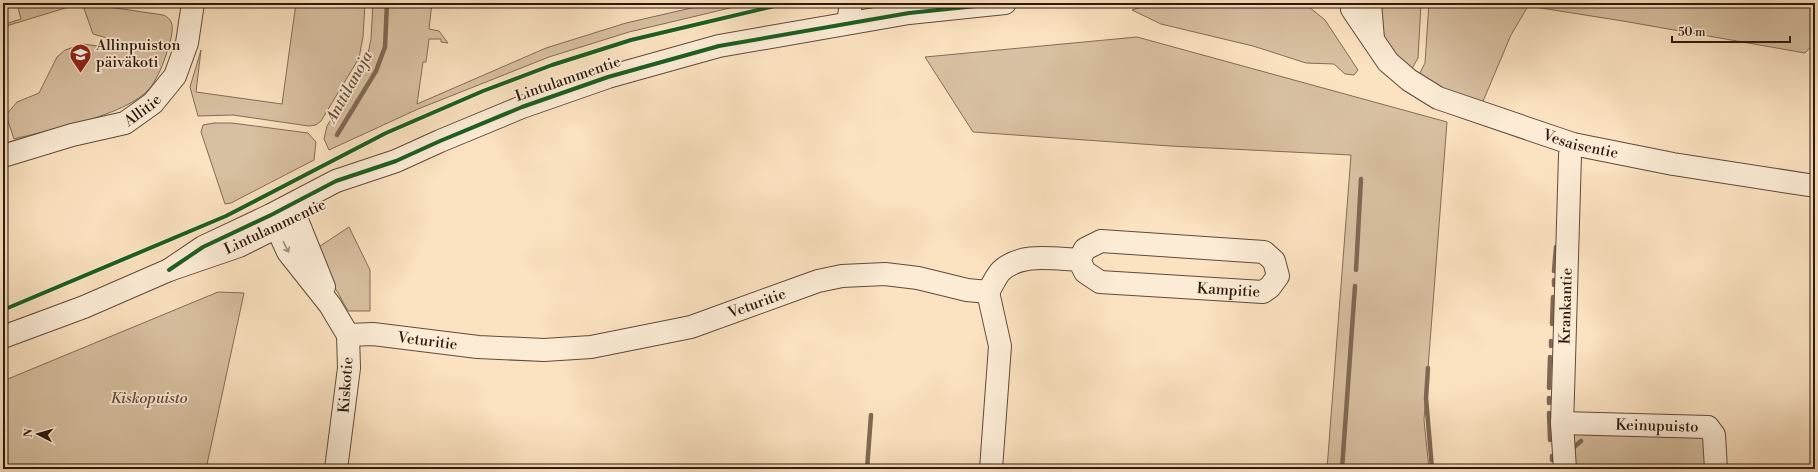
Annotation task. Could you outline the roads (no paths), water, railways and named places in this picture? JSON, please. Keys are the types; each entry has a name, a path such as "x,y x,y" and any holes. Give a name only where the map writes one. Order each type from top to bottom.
{"street":[{"name":"Allitie","path":"3,156 72,135 125,123 153,103 175,76 187,43 193,3"},
{"name":"Lintulammentie","path":"3,338 84,307 169,270 239,246 274,221 294,211 343,195 396,161 522,107 608,77 719,46 849,13 909,13 1005,3"},
{"name":"Vesaisentie","path":"1351,3 1352,9 1388,62 1409,80 1438,98 1573,144 1673,164 1815,186"},
{"name":"Vesaisentie","path":"1370,3 1373,40"},
{"name":"Krankantie","path":"1565,469 1562,423 1570,155 1573,144"},
{"name":"Kiskotie","path":"294,211 330,305"},
{"name":"Kiskotie","path":"274,221 288,252 330,305 348,335 349,368 336,469"},
{"name":"Kampitie","path":"1101,241 1264,252 1274,261 1278,276 1270,287 1263,292 1100,282 1085,272 1079,260 1085,249 1101,241"},
{"path":"991,469 1000,346 988,292 1000,271 1014,261 1039,258 1079,260"},
{"name":"Veturitie","path":"348,335 373,334 478,348 544,350 591,347 691,327 818,281 842,276 885,274 918,278 967,290 988,292"},
{"name":"Keinupuisto","path":"1562,423 1708,426 1714,434 1716,469"}],"waterway":[{"name":"Anttilanoja","path":"337,135 376,71 385,47 387,3"},
{"path":"1356,270 1361,179"},
{"path":"1554,271 1556,247"},
{"path":"1554,280 1554,285"},
{"path":"1342,469 1355,286"},
{"path":"1552,324 1553,297"},
{"path":"1551,341 1551,346"},
{"path":"1549,388 1550,357"},
{"path":"1428,368 1426,398 1432,469"},
{"path":"1549,398 1549,403"},
{"path":"1549,413 1550,440"},
{"path":"867,469 871,415"},
{"path":"1574,447 1581,441"}],"place":[{"name":"Allinpuiston päiväkoti","path":"81,74"}],"park label":[{"name":"Kiskopuisto","path":"149,398"}]}
